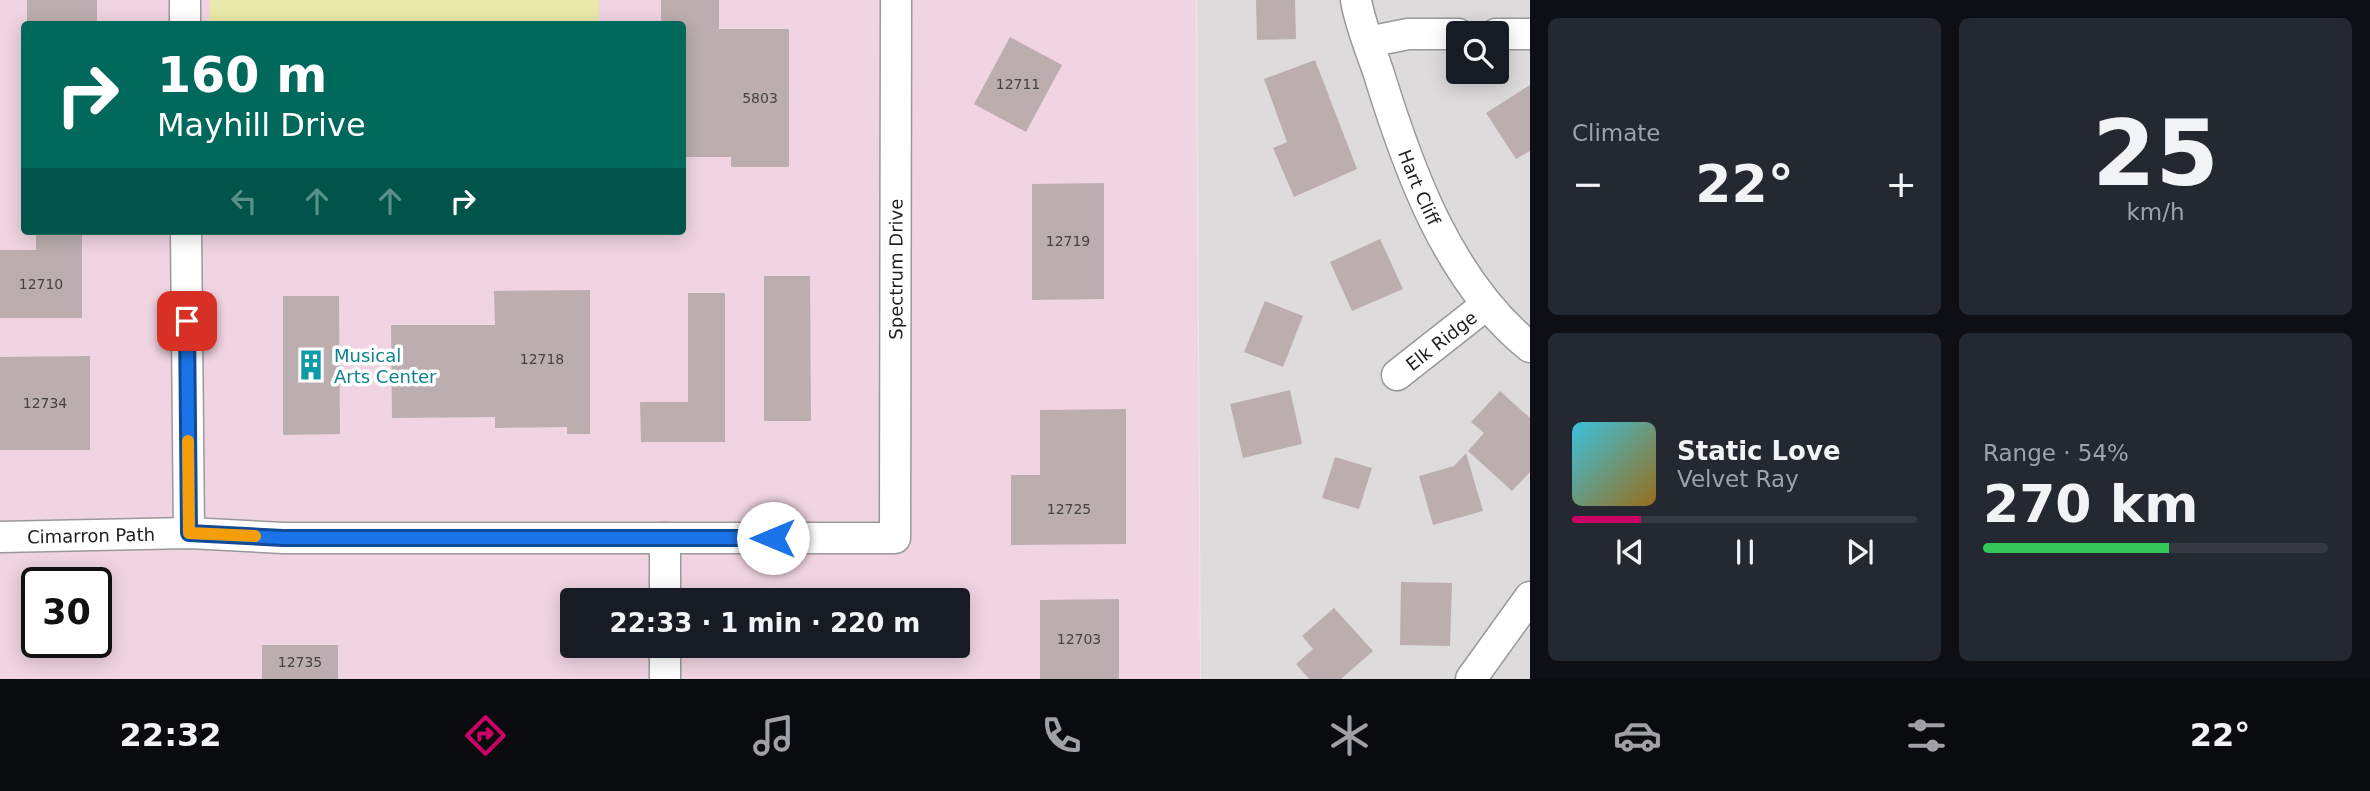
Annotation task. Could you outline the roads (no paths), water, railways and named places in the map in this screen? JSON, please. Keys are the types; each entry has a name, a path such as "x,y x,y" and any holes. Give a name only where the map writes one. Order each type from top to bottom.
{"street":[{"path":"185,0 185,21"},
{"name":"Spectrum Drive","path":"895,538 896,0"},
{"name":"Hart Cliff","path":"1356,0 1368,42 1419,181 1452,256 1486,305 1530,347"},
{"path":"1368,42 1408,34 1446,34"},
{"path":"1509,34 1530,34"},
{"path":"186,235 189,533"},
{"name":"Elk Ridge","path":"1397,375 1486,305"},
{"name":"Cimarron Path","path":"0,537 189,533 283,538 895,538"},
{"path":"665,538 665,588"},
{"path":"1471,679 1530,597"},
{"path":"665,658 665,679"}],"place":[{"name":"Musical Arts Center","path":"311,365"}]}
